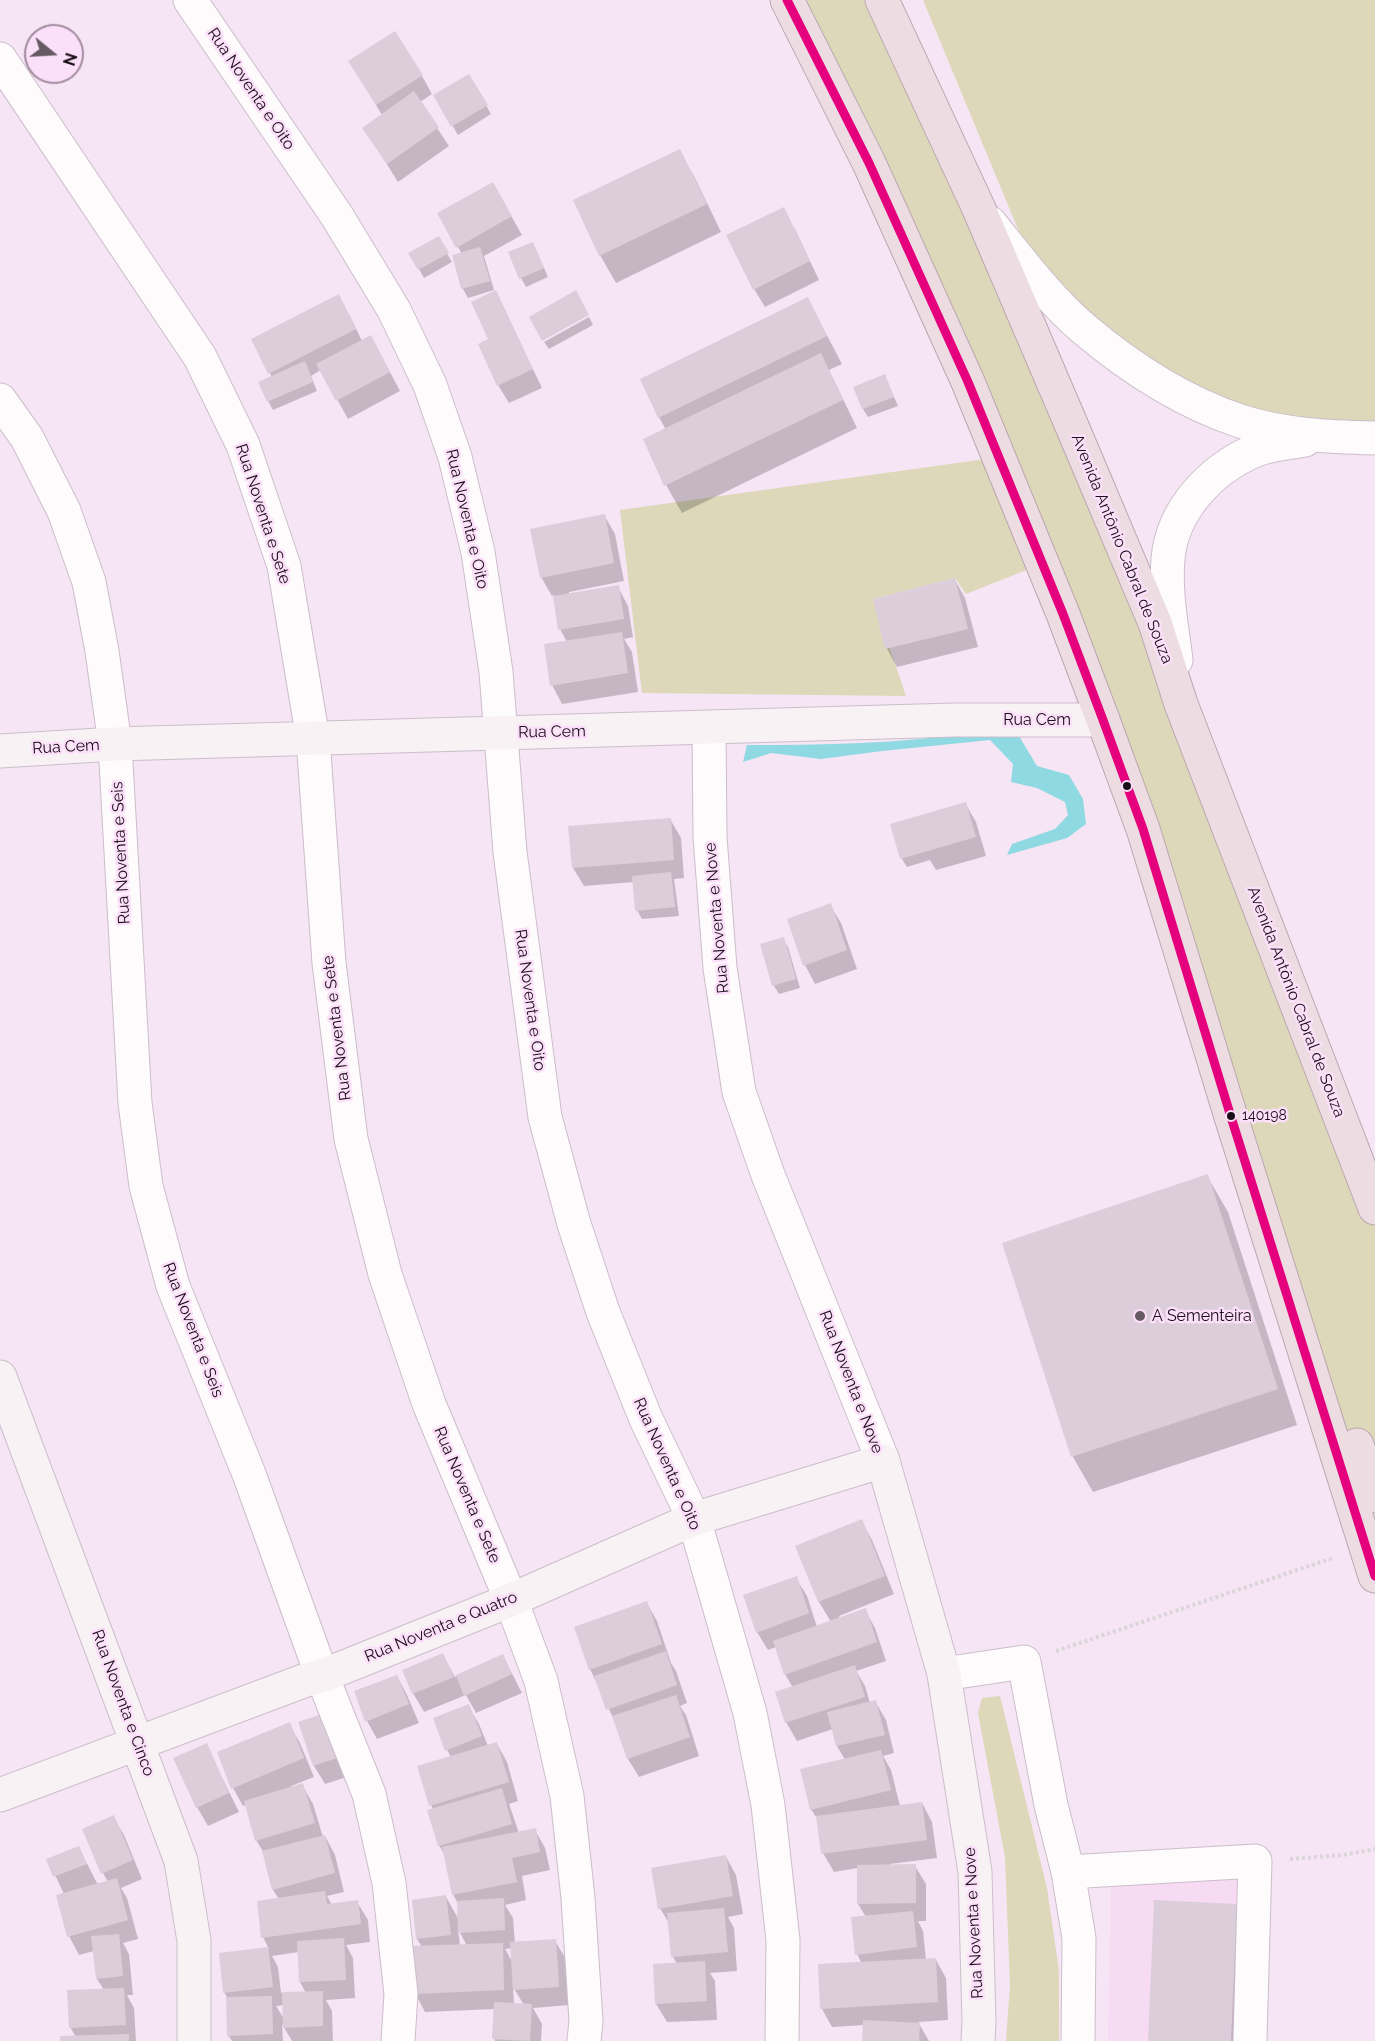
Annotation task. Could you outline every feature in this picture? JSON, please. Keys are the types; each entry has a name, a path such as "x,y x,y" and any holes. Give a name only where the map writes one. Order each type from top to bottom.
{"highway":[{"path":"788,0 869,163 969,382 1063,614 1103,720 1143,829 1371,1562"},
{"name":"Avenida Antônio Cabral de Souza","path":"882,0 978,209 1155,623 1181,704 1375,1208"},
{"path":"1231,1117 1270,1187 1291,1233 1375,1496"}],"street":[{"name":"Rua Noventa e Oito","path":"190,0 337,216 394,310 430,384 455,457 478,552 496,672 510,852 546,1117 574,1224 603,1312 646,1419 694,1519 750,1713 768,1805 783,1940 782,2041"},
{"name":"Rua Noventa e Sete","path":"0,59 200,357 243,445 284,566 313,739 329,963 351,1139 384,1274 429,1404 511,1600 541,1681 567,1796 578,1898 586,2021 584,2041"},
{"path":"978,209 1033,276 1083,328 1145,375 1199,404 1241,421 1319,437 1375,438"},
{"name":"Rua Noventa e Seis","path":"0,400 27,438 64,511 89,582 102,651 115,744 135,1103 146,1186 173,1286 249,1474 322,1676 369,1794 389,1883 401,1994 398,2041"},
{"path":"1181,704 1168,601 1168,558 1178,520 1203,484 1229,465 1257,450 1319,437"},
{"name":"Rua Cem","path":"0,751 115,744 954,720 1103,720"},
{"name":"Rua Noventa e Nove","path":"709,728 710,837 720,968 739,1092 768,1175 883,1461 944,1674 975,1872 978,2041"},
{"name":"Rua Noventa e Cinco","path":"0,1377 181,1862 194,1941 194,2041"},
{"name":"Rua Noventa e Quatro","path":"0,1795 322,1676 511,1600 694,1519 883,1461"},
{"path":"944,1674 1024,1662 1051,1805 1068,1872 1078,1938 1078,2041"},
{"path":"1068,1872 1255,1861 1250,2041"}],"path":[{"path":"1024,1662 1371,1562"},
{"path":"1255,1861 1343,1855 1375,1849"}],"shaded area":[{"path":"782,0 880,0 1074,432 1375,1217 1375,1499 1365,1478 1232,1118 1039,565 966,594 955,578 873,599 906,696 642,693 620,510 993,458"},
{"path":"923,0 1375,0 1375,437 1329,436 1155,375 1032,263"},
{"path":"1000,1696 1047,1888 1059,1971 1059,2041 1006,2041 1010,1986 1005,1857 978,1713 982,1698"},
{"path":"1112,1851 1270,1855 1265,2041 1108,2041"}],"water":[{"path":"976,732 1019,736 1037,766 1069,775 1083,799 1086,824 1067,838 1007,855 1012,844 1055,829 1068,815 1065,802 1037,788 1011,782 1013,764 990,740 821,759 771,753 743,762 747,745 890,741"}],"building":[{"path":"395,31 423,75 376,105 348,61"},
{"path":"469,74 488,105 451,127 433,95"},
{"path":"414,91 439,127 387,164 362,128"},
{"path":"680,149 707,204 599,256 573,200"},
{"path":"493,182 512,216 456,248 437,213"},
{"path":"784,207 810,261 753,290 726,235"},
{"path":"439,236 449,253 418,270 408,253"},
{"path":"533,242 544,268 519,279 508,252"},
{"path":"480,247 490,281 461,289 452,255"},
{"path":"496,290 533,369 497,386 478,344 488,339 471,302"},
{"path":"576,290 589,315 542,341 529,317"},
{"path":"339,294 356,329 268,374 251,339"},
{"path":"808,297 827,336 658,418 640,379"},
{"path":"371,335 390,372 336,401 316,364"},
{"path":"821,353 843,400 664,486 643,439"},
{"path":"305,361 313,382 267,402 258,382"},
{"path":"885,374 894,397 862,409 853,387"},
{"path":"605,514 614,563 540,578 530,529"},
{"path":"955,578 968,629 885,649 873,599"},
{"path":"619,585 624,619 558,630 553,596"},
{"path":"622,632 628,673 550,686 544,644"},
{"path":"966,802 976,837 900,859 890,824"},
{"path":"671,818 674,860 572,868 568,826"},
{"path":"671,872 675,907 635,911 632,876"},
{"path":"831,903 847,950 803,966 787,919"},
{"path":"784,937 796,979 772,986 760,944"},
{"name":"A Sementeira","path":"1208,1174 1278,1389 1071,1457 1002,1243"},
{"path":"862,1519 885,1576 818,1602 795,1546"},
{"path":"797,1576 809,1613 756,1633 743,1595"},
{"path":"647,1601 662,1644 589,1670 574,1627"},
{"path":"866,1608 877,1642 784,1675 773,1641"},
{"path":"666,1651 677,1685 606,1710 594,1676"},
{"path":"443,1653 454,1677 412,1694 402,1670"},
{"path":"503,1654 512,1674 464,1696 456,1675"},
{"path":"855,1665 865,1697 785,1723 775,1692"},
{"path":"397,1675 409,1704 365,1722 354,1691"},
{"path":"676,1695 690,1737 627,1759 612,1716"},
{"path":"876,1700 885,1735 836,1746 827,1712"},
{"path":"469,1704 482,1736 445,1751 433,1718"},
{"path":"322,1714 337,1758 313,1766 298,1722"},
{"path":"290,1722 304,1758 231,1789 217,1752"},
{"path":"497,1742 509,1782 429,1806 417,1766"},
{"path":"207,1743 229,1793 196,1808 173,1758"},
{"path":"881,1750 891,1790 810,1810 800,1769"},
{"path":"303,1783 315,1823 255,1841 244,1801"},
{"path":"502,1788 512,1824 438,1846 427,1810"},
{"path":"922,1802 927,1840 821,1854 816,1816"},
{"path":"114,1815 133,1860 101,1874 82,1829"},
{"path":"536,1828 540,1852 512,1858 517,1882 452,1895 442,1847"},
{"path":"325,1835 335,1873 272,1890 262,1851"},
{"path":"79,1846 87,1864 53,1877 46,1859"},
{"path":"726,1855 733,1896 658,1909 651,1868"},
{"path":"916,1864 916,1903 857,1904 857,1865"},
{"path":"117,1878 128,1920 67,1937 56,1895"},
{"path":"325,1891 327,1904 358,1900 361,1924 261,1938 257,1901"},
{"path":"446,1895 451,1935 416,1939 412,1900"},
{"path":"504,1898 505,1930 458,1933 457,1901"},
{"path":"1154,1900 1237,1904 1231,2041 1148,2041"},
{"path":"724,1908 728,1952 671,1957 667,1913"},
{"path":"913,1911 917,1947 855,1955 851,1917"},
{"path":"119,1934 123,1976 96,1979 91,1936"},
{"path":"344,1938 346,1980 299,1982 297,1941"},
{"path":"556,1939 559,1987 513,1990 510,1942"},
{"path":"503,1943 504,1990 413,1994 411,1946"},
{"path":"268,1947 273,1987 223,1993 219,1953"},
{"path":"936,1958 938,2002 820,2009 818,1964"},
{"path":"705,1961 707,2001 655,2004 653,1964"},
{"path":"124,1988 126,2025 69,2028 67,1990"},
{"path":"323,1991 323,2026 283,2028 282,1992"},
{"path":"272,1996 273,2034 227,2036 226,1997"},
{"path":"494,2002 532,2004 530,2041 492,2039"},
{"path":"863,2020 920,2023 919,2041 862,2041"},
{"path":"129,2034 129,2041 60,2041 60,2036"}],"transit line":[{"path":"787,0 869,163 968,382 1063,614 1103,720 1143,829 1375,1576"}],"place":[{"name":"140198","path":"1231,1116"},
{"name":"A Sementeira","path":"1140,1316"}]}
